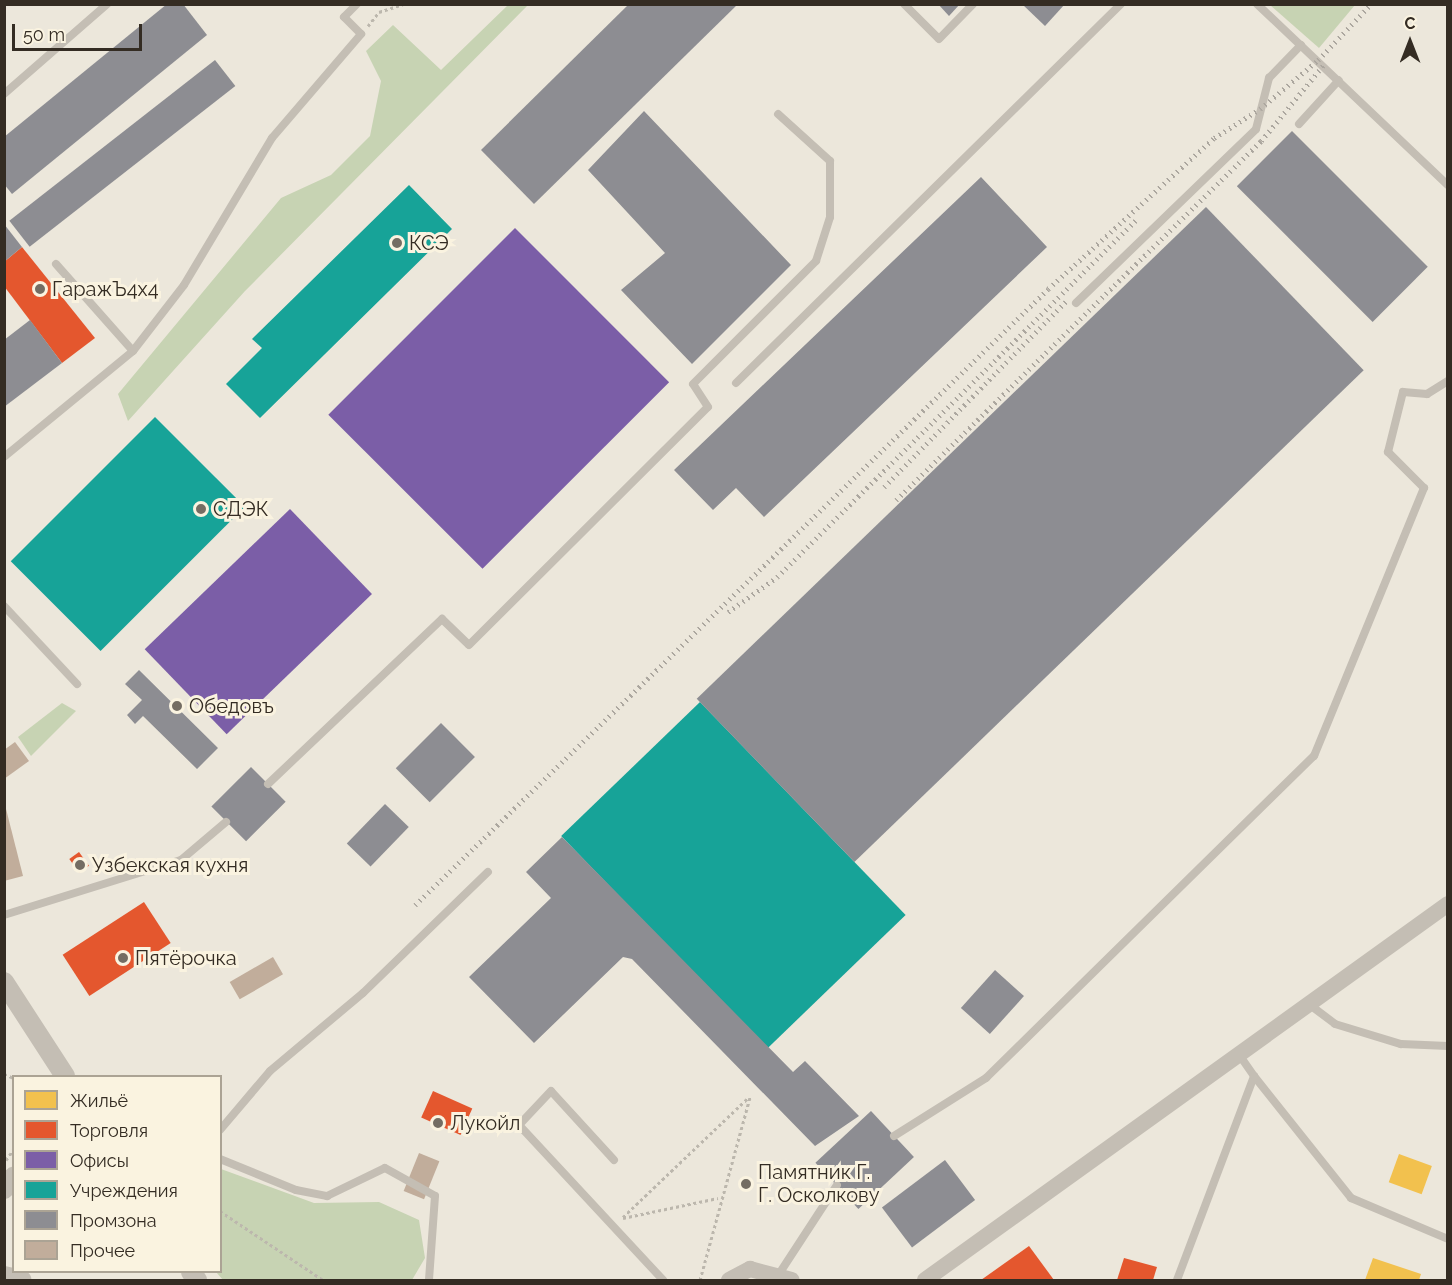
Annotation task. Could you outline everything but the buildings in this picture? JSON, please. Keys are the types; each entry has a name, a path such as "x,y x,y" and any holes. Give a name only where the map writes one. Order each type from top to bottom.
{"street":[{"path":"925,1281 1238,1052 1310,1005 1448,904"},
{"path":"4,982 64,1075"},
{"path":"729,1281 750,1269 785,1277"},
{"path":"4,1276 21,1281"}],"lane":[{"path":"4,94 107,4"},
{"path":"4,457 133,351 184,285 272,138 361,34 344,17 357,4"},
{"path":"904,4 939,39 973,4"},
{"path":"736,383 1120,4"},
{"path":"1257,4 1448,185"},
{"path":"1076,303 1256,129 1269,78 1301,45"},
{"path":"1299,124 1339,80"},
{"path":"268,784 442,619 469,645 708,407 693,384 816,261 830,217 830,161 778,114"},
{"path":"56,264 133,351"},
{"path":"894,1136 986,1078 1277,786 1314,756 1424,488 1388,452 1403,392 1427,394 1448,381"},
{"path":"4,606 77,684"},
{"path":"4,915 181,860 226,822"},
{"path":"222,1128 270,1071 363,993 488,872"},
{"path":"1310,1005 1335,1024 1401,1044 1448,1046"},
{"path":"1238,1052 1254,1076 1351,1198 1448,1239"},
{"path":"1177,1281 1254,1076"},
{"path":"614,1160 551,1091 519,1125 663,1281"},
{"path":"222,1159 296,1190 327,1196 385,1168 435,1196 429,1281"},
{"path":"785,1277 837,1185"}],"path":[{"path":"361,34 379,12 403,4"},
{"path":"612,1227 750,1097 718,1198 699,1281"},
{"path":"622,1218 718,1198"},
{"path":"222,1212 323,1281"}],"green space":[{"path":"1355,4 1319,48 1270,5"},
{"path":"508,5 528,5 245,291 128,421 118,394 281,198 331,175 370,136 381,81 366,51 393,25 441,70"},
{"path":"62,703 76,711 31,756 18,737"},
{"path":"222,1169 314,1203 379,1202 419,1220 425,1258 412,1280 223,1280 217,1273 222,1273"}],"railway":[{"path":"415,905 1048,289 1214,138 1260,109 1318,60 1371,4"},
{"path":"896,500 1261,141 1325,63"},
{"path":"728,612 777,577 1136,220"},
{"path":"884,487 1066,301"}],"place":[{"name":"КСЭ","path":"397,243"},
{"name":"ГаражЪ4х4","path":"40,289"},
{"name":"СДЭК","path":"201,509"},
{"name":"Обедовъ","path":"177,706"},
{"name":"Узбекская кухня","path":"80,865"},
{"name":"Пятёрочка","path":"123,958"},
{"name":"Лукойл","path":"438,1123"},
{"name":"Памятник Г. Г. Осколкову","path":"746,1184"}]}
